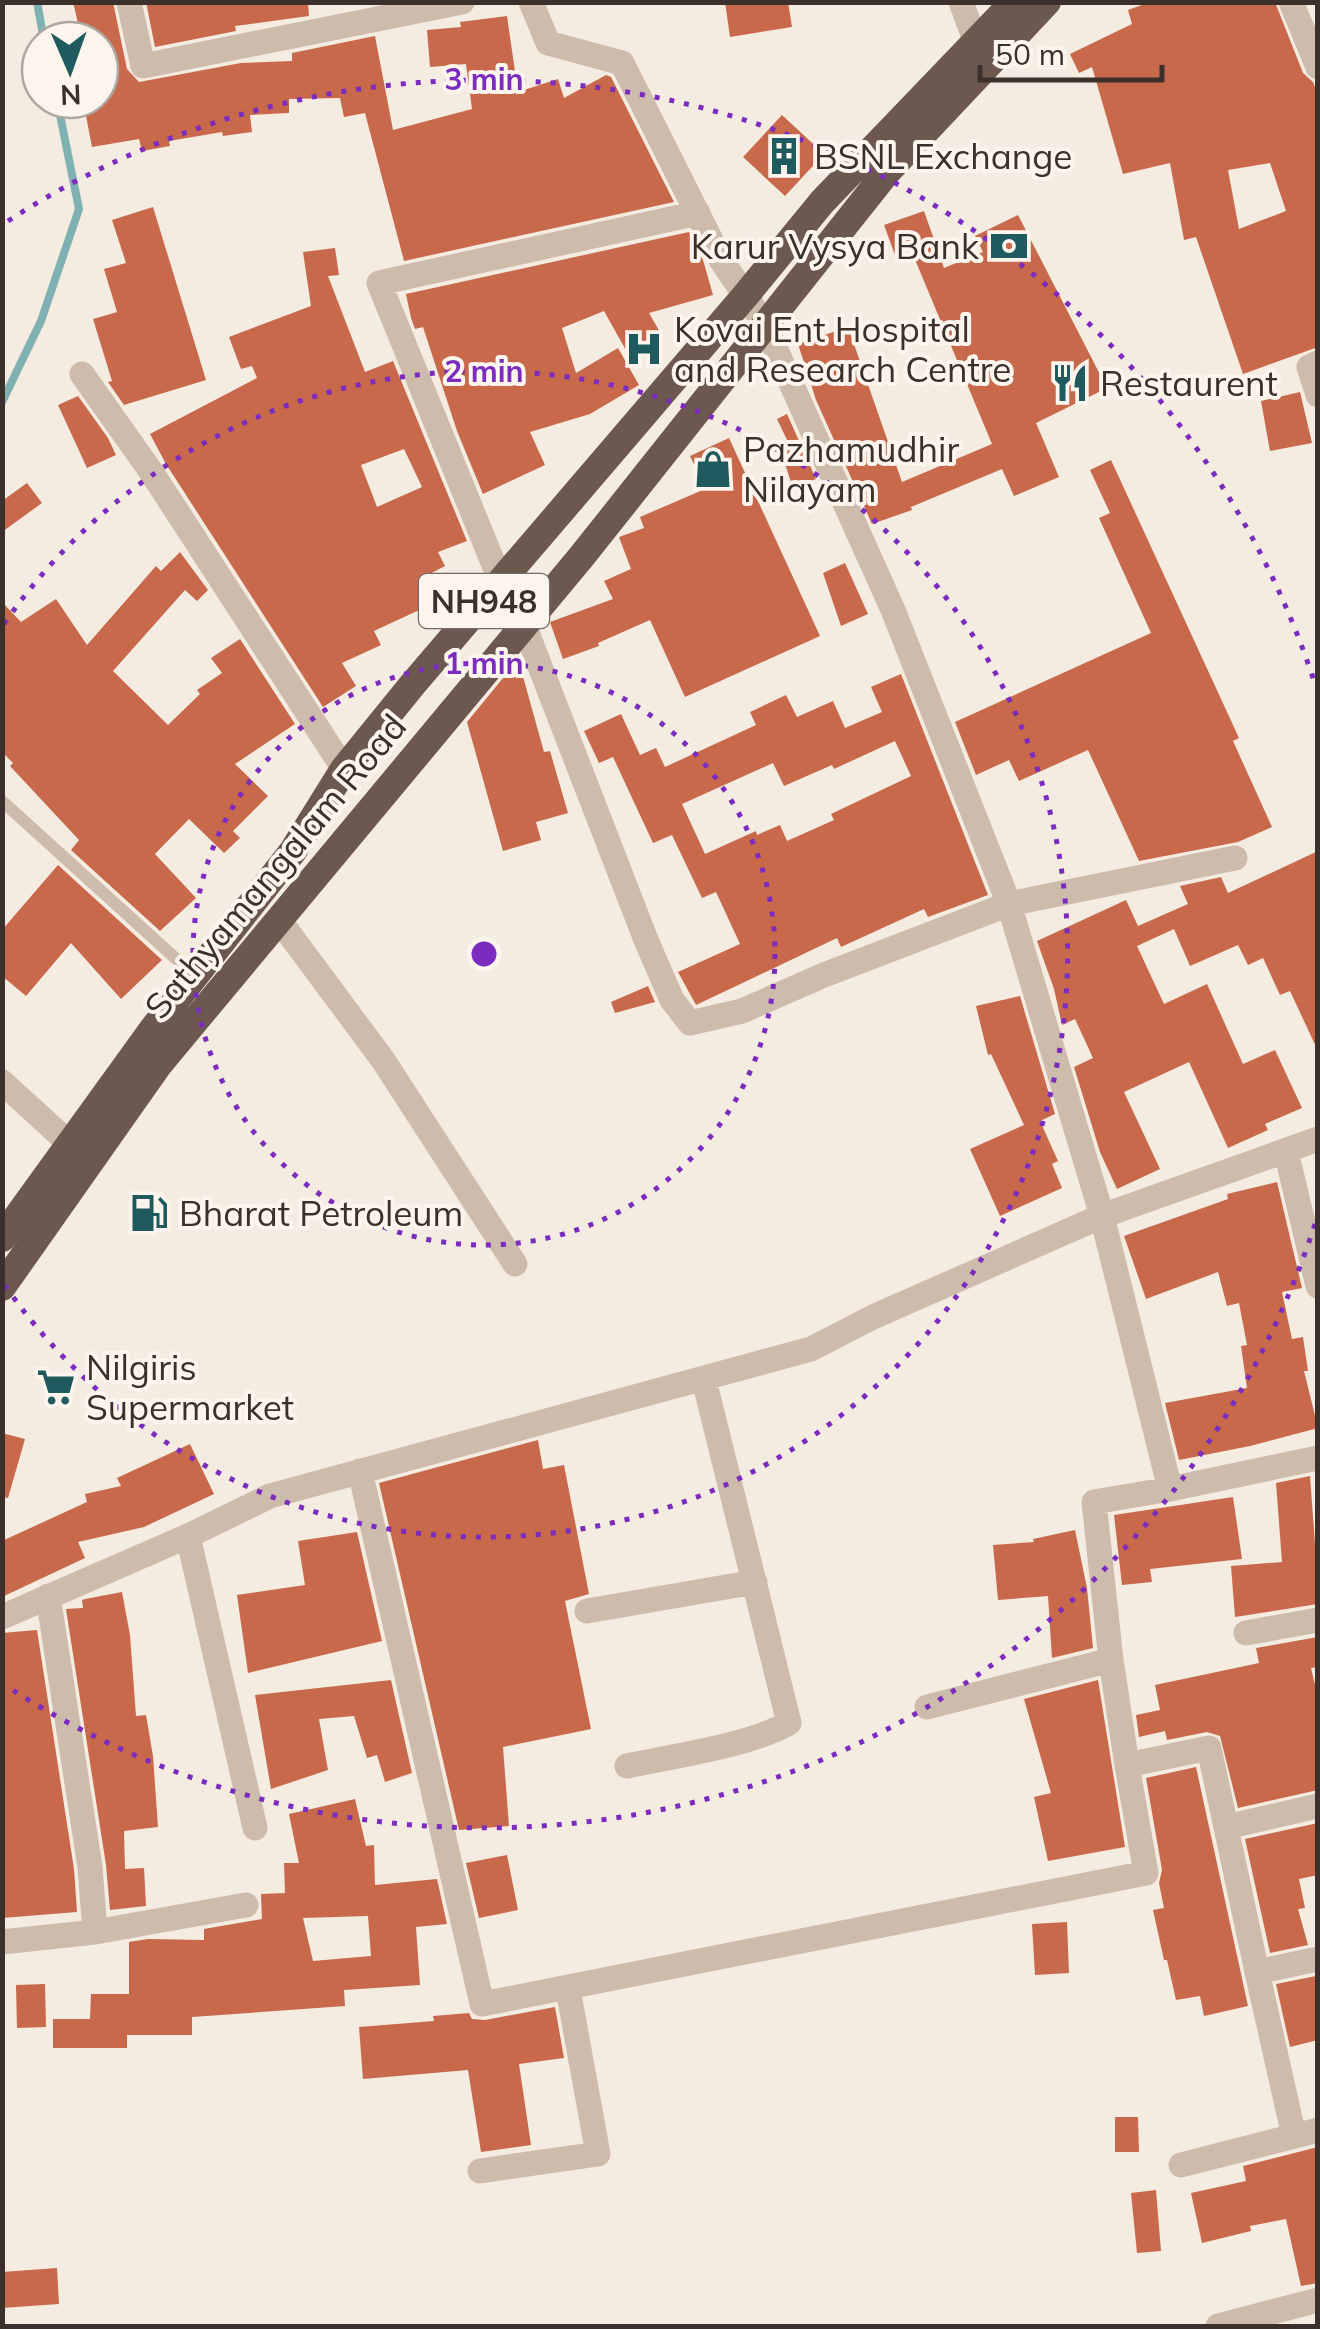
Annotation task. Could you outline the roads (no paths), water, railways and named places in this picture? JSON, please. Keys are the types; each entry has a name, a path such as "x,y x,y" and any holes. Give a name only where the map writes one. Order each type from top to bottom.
{"highway":[{"name":"NH948","path":"2,1238 293,852 344,770 822,202 1014,2"},
{"name":"Sathyamangalam Road","path":"2,1287 159,1064 582,556 886,172 1047,2"}],"street":[{"path":"129,2 142,66 462,2"},
{"path":"531,2 548,43 622,62 720,260 764,323 893,610 1009,904 1102,1216 1170,1489"},
{"path":"961,2 975,40"},
{"path":"1291,2 1318,67"},
{"path":"500,582 379,284 698,214"},
{"path":"1318,363 1309,366 1318,395"},
{"path":"82,374 150,470 344,770"},
{"path":"524,624 646,940 672,1000 690,1023 742,1011 1009,904 1235,858"},
{"path":"278,920 383,1060 515,1264"},
{"path":"2,1082 71,1146"},
{"path":"2,1617 270,1496 811,1349 873,1317 1102,1216 1318,1139"},
{"path":"1286,1150 1318,1286"},
{"path":"627,1766 760,1735 789,1723 704,1380"},
{"path":"360,1471 482,2004 1146,1873 1111,1660 1094,1502 1318,1458"},
{"path":"188,1536 255,1828"},
{"path":"587,1611 755,1582"},
{"path":"48,1596 90,1868 94,1932"},
{"path":"1246,1633 1318,1620"},
{"path":"927,1707 1111,1660"},
{"path":"1127,1765 1208,1748 1257,1972 1306,2133 1180,2165"},
{"path":"1226,1827 1318,1806"},
{"path":"2,1942 94,1932 246,1906"},
{"path":"1257,1972 1318,1959"},
{"path":"480,2171 598,2154 568,1988"},
{"path":"1218,2326 1318,2300"}],"lane":[{"path":"2,801 196,976"}],"waterway":[{"path":"37,2 40,20"},
{"path":"2,402 41,321 79,209 61,120"}],"place":[{"name":"BSNL Exchange","path":"784,156"},
{"name":"Karur Vysya Bank","path":"1009,246"},
{"name":"Kovai Ent Hospital and Research Centre","path":"644,349"},
{"name":"Restaurent","path":"1070,383"},
{"name":"Pazhamudhir Nilayam","path":"713,469"},
{"name":"Bharat Petroleum","path":"149,1213"},
{"name":"Nilgiris Supermarket","path":"56,1387"}]}
